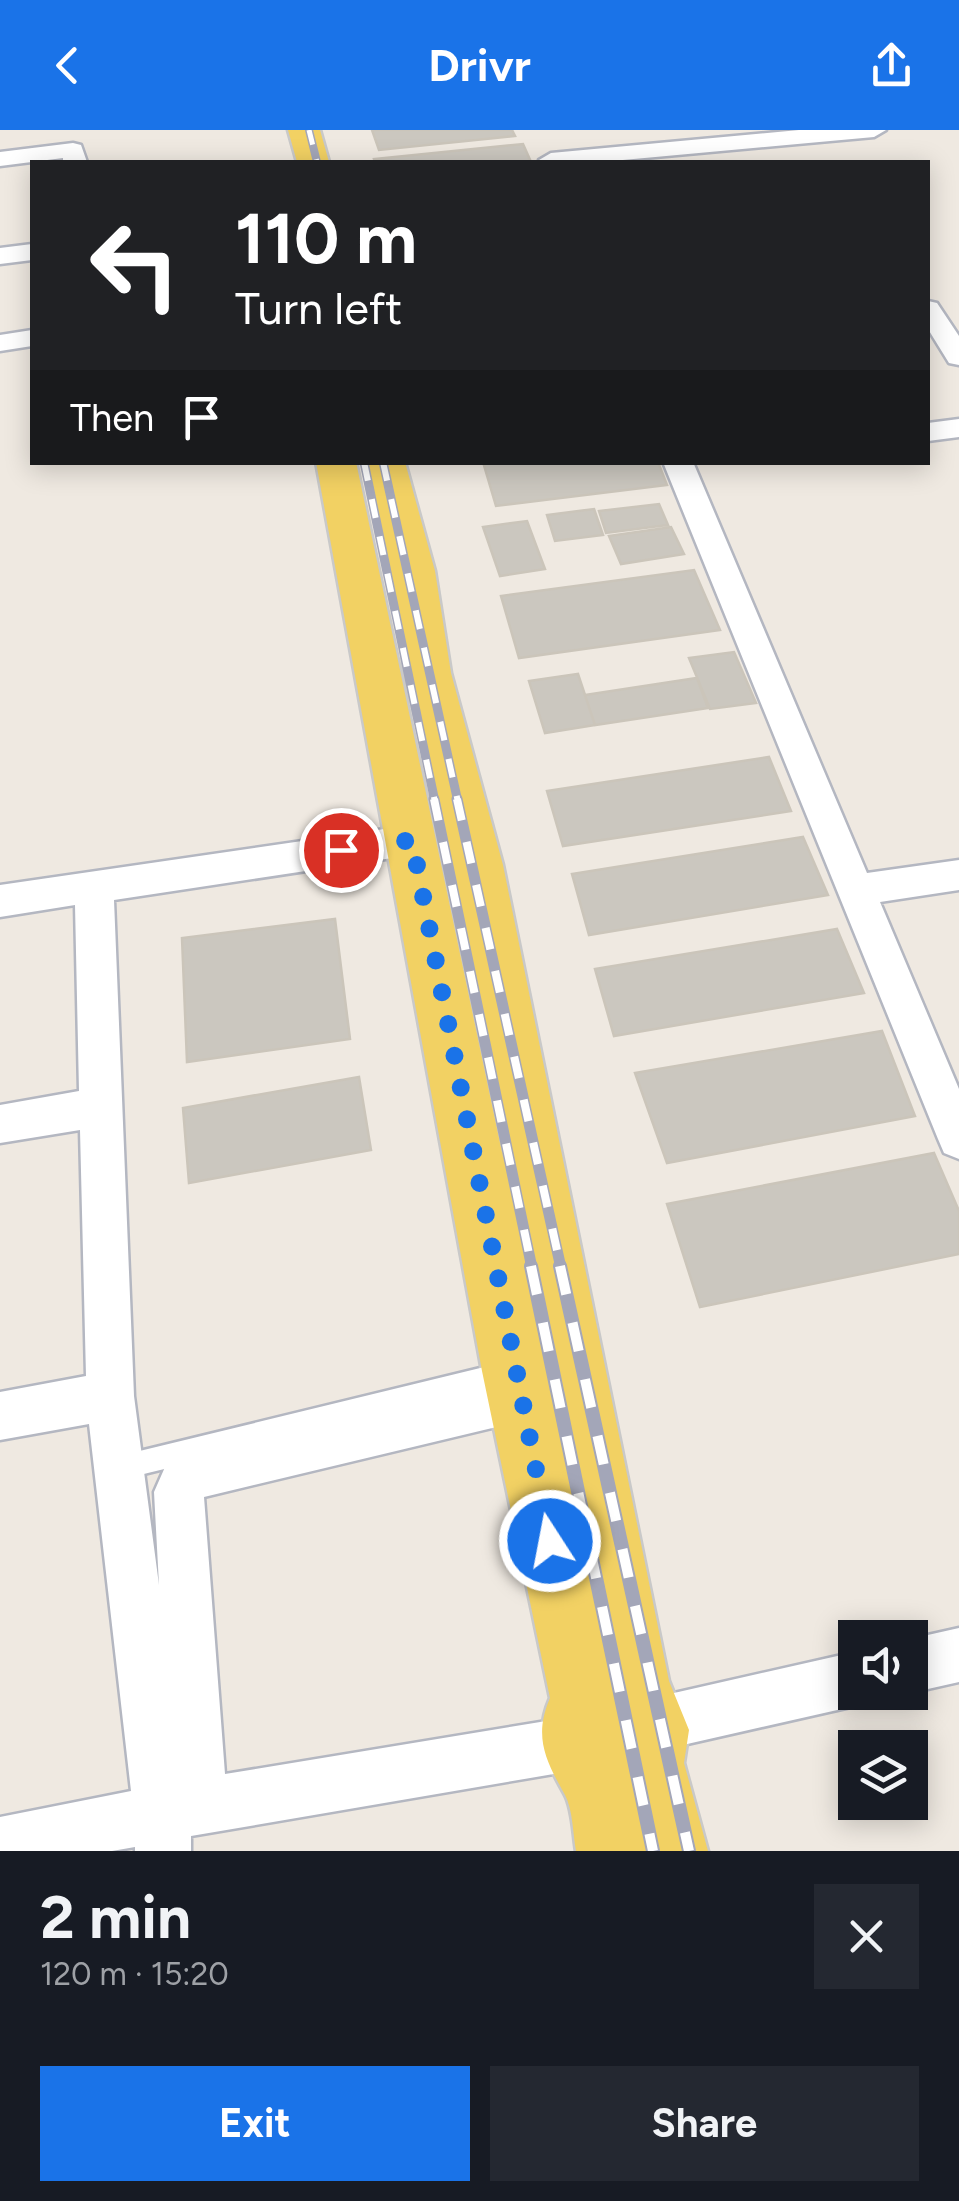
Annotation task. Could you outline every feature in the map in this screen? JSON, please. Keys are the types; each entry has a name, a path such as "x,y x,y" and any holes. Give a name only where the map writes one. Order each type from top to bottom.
{"main road":[{"path":"280,130 284,160"},
{"path":"304,130 313,160"},
{"path":"337,465 518,1384 616,1734 669,1851"},
{"path":"385,465 413,571 428,674 477,865 616,1734 616,1851"}],"street":[{"path":"539,130 552,160"},
{"path":"563,160 874,130"},
{"path":"815,138 830,160"},
{"path":"0,160 73,150 75,160"},
{"path":"0,256 30,252"},
{"path":"930,312 959,357"},
{"path":"0,343 30,338"},
{"path":"930,432 959,428"},
{"path":"679,465 959,1139"},
{"path":"0,901 412,840"},
{"path":"856,890 959,875"},
{"path":"94,886 110,1396 175,1824"},
{"path":"0,1124 101,1108"},
{"path":"175,1824 179,1492 187,1476 518,1384"},
{"path":"0,1416 110,1396"},
{"path":"928,1662 959,1654"},
{"path":"0,1845 175,1824 616,1734 838,1682"}],"lane":[{"path":"118,1468 518,1384"}],"building":[{"path":"372,130 512,130 515,136 379,150"},
{"path":"523,144 530,160 374,160"},
{"path":"484,465 659,465 667,485 496,506"},
{"path":"659,504 668,525 606,533 599,511"},
{"path":"594,509 603,535 555,541 547,515"},
{"path":"527,521 545,569 500,576 483,527"},
{"path":"671,527 684,554 621,564 609,536"},
{"path":"694,570 720,630 519,658 501,596"},
{"path":"734,652 756,703 710,709 689,658"},
{"path":"578,674 595,725 545,733 529,681"},
{"path":"697,678 708,708 595,725 585,695"},
{"path":"769,757 791,811 563,846 547,791"},
{"path":"803,837 828,895 589,935 572,874"},
{"path":"335,919 350,1039 187,1062 182,938"},
{"path":"837,929 864,993 614,1036 595,969"},
{"path":"882,1031 915,1116 667,1163 635,1073"},
{"path":"359,1077 371,1150 189,1183 183,1108"},
{"path":"934,1153 959,1211 959,1254 700,1307 667,1204"}],"railway":[{"path":"309,130 316,160"},
{"path":"365,465 435,802"},
{"path":"384,465 458,802"},
{"path":"434,799 532,1268"},
{"path":"457,799 561,1268"},
{"path":"531,1266 653,1851"},
{"path":"560,1266 689,1851"}],"route":[{"path":"341,850 412,840 550,1541"}]}
